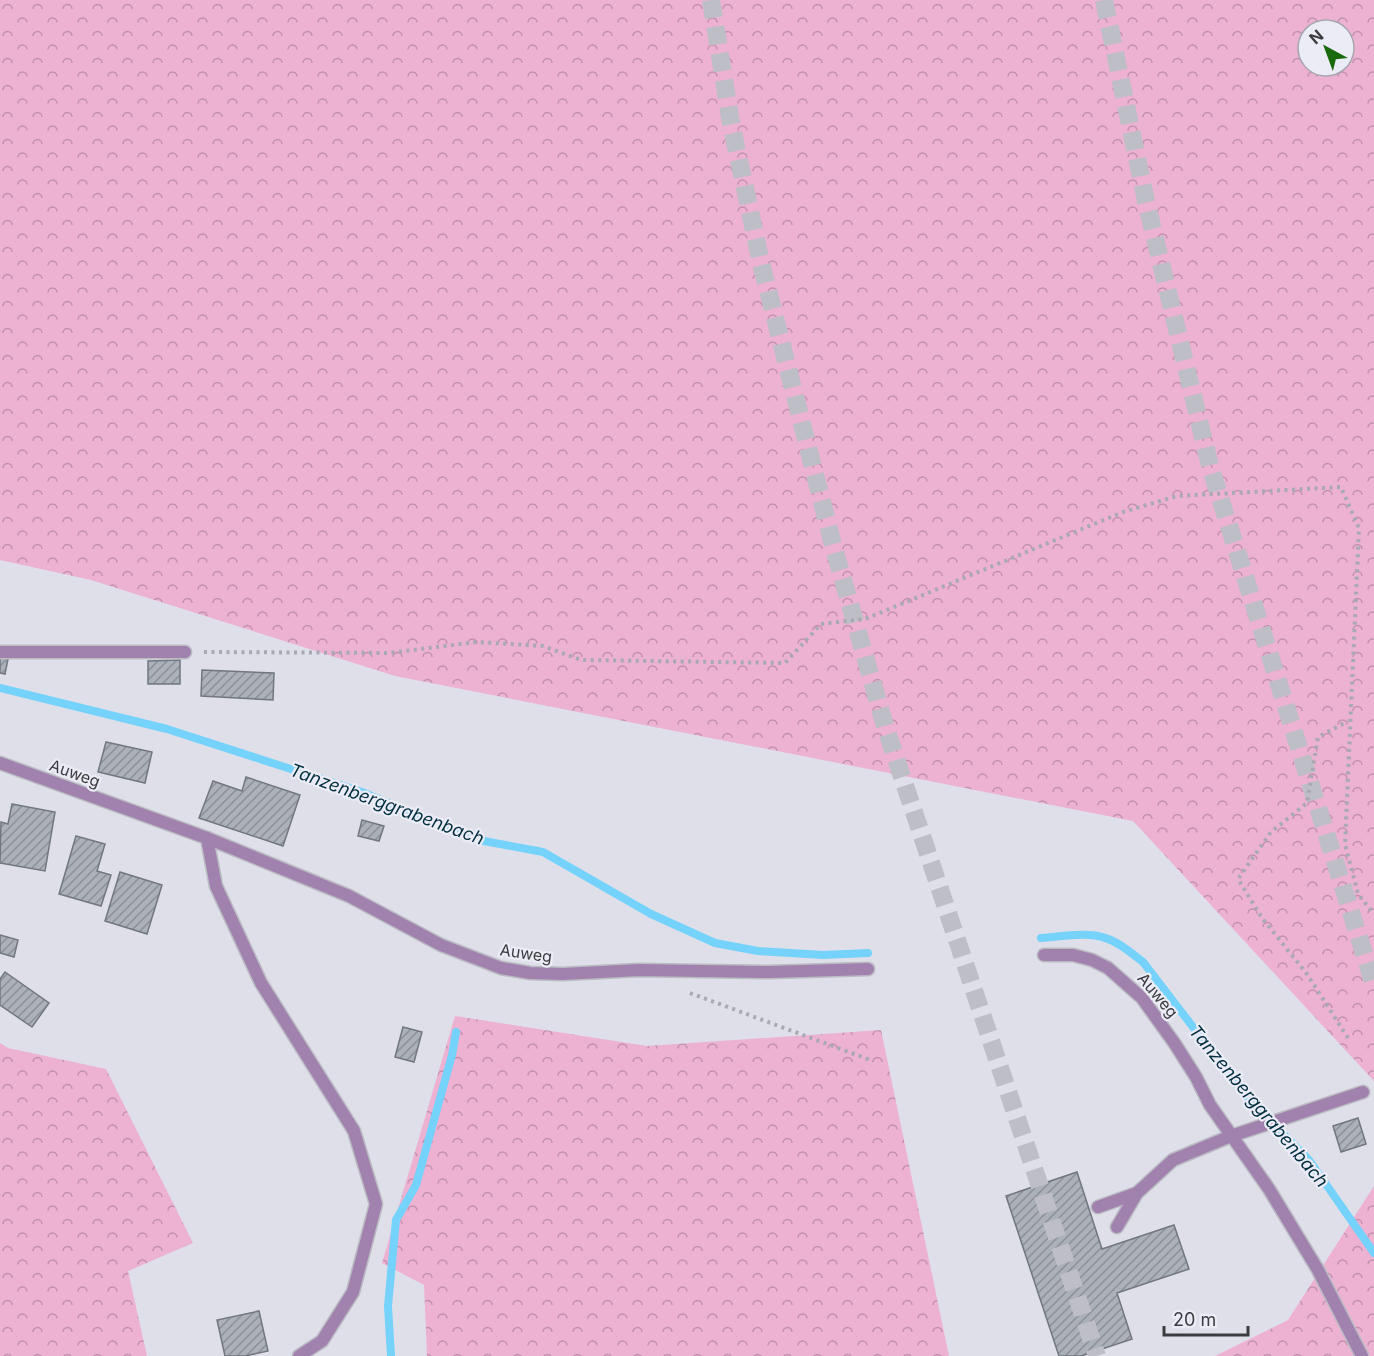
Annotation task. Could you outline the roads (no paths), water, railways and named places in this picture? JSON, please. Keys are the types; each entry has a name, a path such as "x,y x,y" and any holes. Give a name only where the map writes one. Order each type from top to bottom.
{"street":[{"path":"0,652 186,652"},
{"name":"Auweg","path":"0,763 207,838 349,896 441,945 501,968 530,973 563,974 868,969"},
{"path":"207,838 216,886 261,983 354,1131 376,1204 353,1292 322,1341 298,1356"},
{"name":"Auweg","path":"1044,956 1073,955 1092,960 1124,980 1142,998 1176,1044 1210,1105 1269,1189 1306,1250 1362,1356"},
{"path":"1117,1227 1137,1193 1173,1160 1231,1136 1363,1092"},
{"path":"1098,1207 1137,1193"}],"waterway":[{"name":"Tanzenberggrabenbach","path":"0,688 167,729 362,792 473,839 543,852 651,914 715,943 758,951 823,955 868,953"},
{"name":"Tanzenberggrabenbach","path":"1041,938 1080,935 1102,937 1119,944 1143,962 1246,1096 1309,1160 1374,1253"},
{"path":"391,1356 388,1306 396,1220 416,1185 452,1055 456,1032"}],"tunnel":[{"path":"711,0 731,123 761,263 833,545 885,726 1097,1356"},
{"path":"1104,0 1146,201 1210,466 1374,985"}]}
